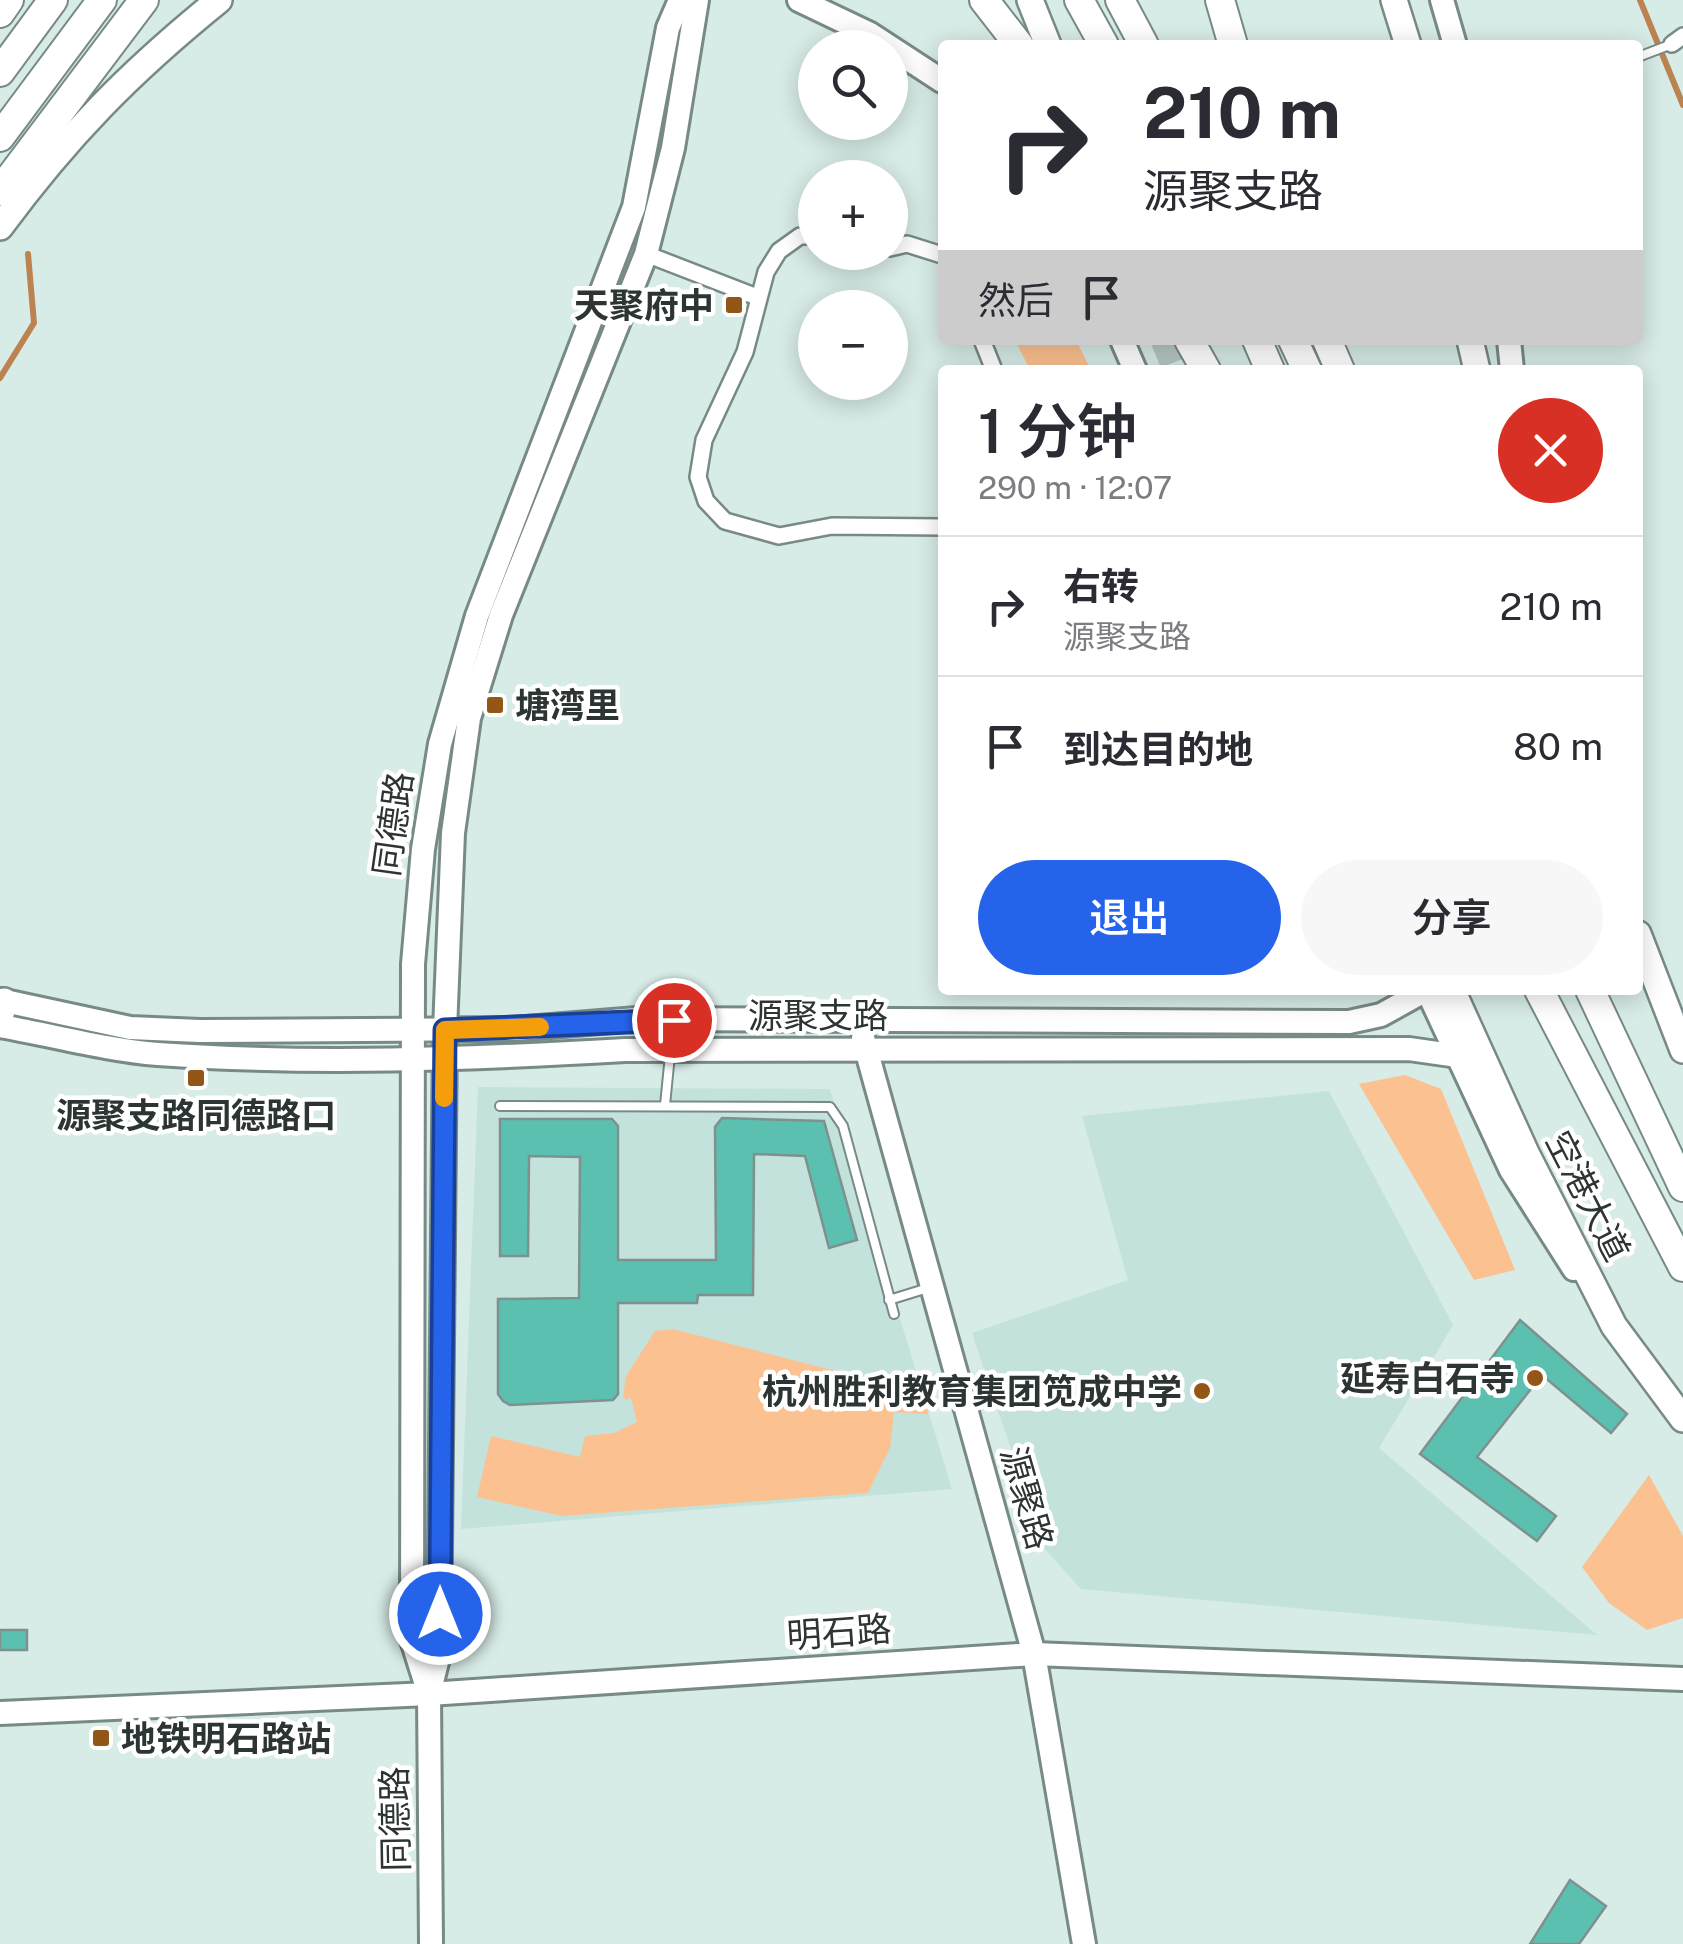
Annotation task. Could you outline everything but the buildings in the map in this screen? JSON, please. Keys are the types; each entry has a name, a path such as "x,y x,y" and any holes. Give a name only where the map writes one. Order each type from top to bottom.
{"highway":[{"path":"0,72 52,0"},
{"path":"0,137 102,0"},
{"path":"0,191 144,0"},
{"path":"984,0 1016,40"},
{"path":"1002,0 1018,40"},
{"path":"1078,0 1101,40"},
{"path":"1120,0 1141,40"},
{"path":"1220,0 1232,40"},
{"path":"0,13 4,2"},
{"path":"1541,995 1679,1259"},
{"path":"1592,995 1683,1186"}],"main road":[{"path":"0,227 49,162 137,66 219,0"},
{"path":"1030,0 1046,40"},
{"path":"1394,0 1406,40"},
{"path":"1643,947 1683,1050"},
{"name":"空港大道","path":"1454,995 1526,1153 1614,1326 1683,1419"}],"street":[{"name":"同德路","path":"429,1694 412,1640 412,1058 423,848 440,744 476,616 634,208 668,28 680,0"},
{"name":"同德路","path":"431,1944 429,1694 440,1654 444,1057 453,834 469,718 501,615 646,254 673,148 697,0"},
{"path":"798,0 870,34 938,78"},
{"path":"1442,0 1454,40"},
{"path":"798,237 779,251 757,297 750,338 704,440 698,477 706,501 724,521 779,536 832,526 938,527"},
{"path":"908,244 938,254"},
{"path":"646,254 757,297"},
{"name":"源聚支路","path":"1,1012 130,1028 413,1031 638,1019 1349,1022 1382,1015 1417,995"},
{"path":"1428,995 1511,1170 1614,1326"},
{"name":"源聚支路","path":"1,1012 154,1054 412,1058 670,1050 1410,1049 1458,1056"},
{"name":"源聚路","path":"858,1020 1034,1654 1084,1944"},
{"name":"明石路","path":"0,1713 429,1694 1034,1654 1683,1680"}],"lane":[{"path":"1643,55 1678,40"},
{"path":"666,1106 670,1050"},
{"path":"500,1106 822,1105 835,1110 894,1314"},
{"path":"890,1300 932,1287"}],"shaded area":[{"path":"1018,345 1078,345 1088,365 1028,365"},
{"path":"1405,1075 1441,1089 1515,1270 1474,1280 1359,1084"},
{"path":"478,1087 830,1089 952,1489 461,1529"},
{"name":"杭州胜利教育集团笕成中学","path":"1329,1091 1453,1325 1379,1448 1597,1635 1081,1589 1044,1548 972,1333 1128,1280 1082,1116"},
{"path":"673,1329 924,1394 928,1414 894,1412 890,1448 868,1493 562,1516 477,1497 491,1436 580,1457 585,1436 614,1433 637,1422 631,1398 626,1400 623,1396 626,1376 655,1331"},
{"path":"1649,1475 1683,1536 1683,1618 1647,1630 1609,1603 1582,1567"}],"waterway":[{"path":"1640,0 1683,105"},
{"path":"0,378 34,323 28,254"}],"tunnel":[{"path":"1165,345 1173,365"}],"slow traffic":[{"path":"444,1098 445,1030 540,1027"}],"place":[{"name":"天聚府中","path":"734,305"},
{"name":"塘湾里","path":"495,705"},
{"name":"源聚支路同德路口","path":"196,1078"},
{"name":"延寿白石寺","path":"1535,1378"},
{"name":"杭州胜利教育集团笕成中学","path":"1202,1391"},
{"name":"地铁明石路站","path":"101,1738"}],"route":[{"path":"440,1614 445,1030 674,1020"}]}
